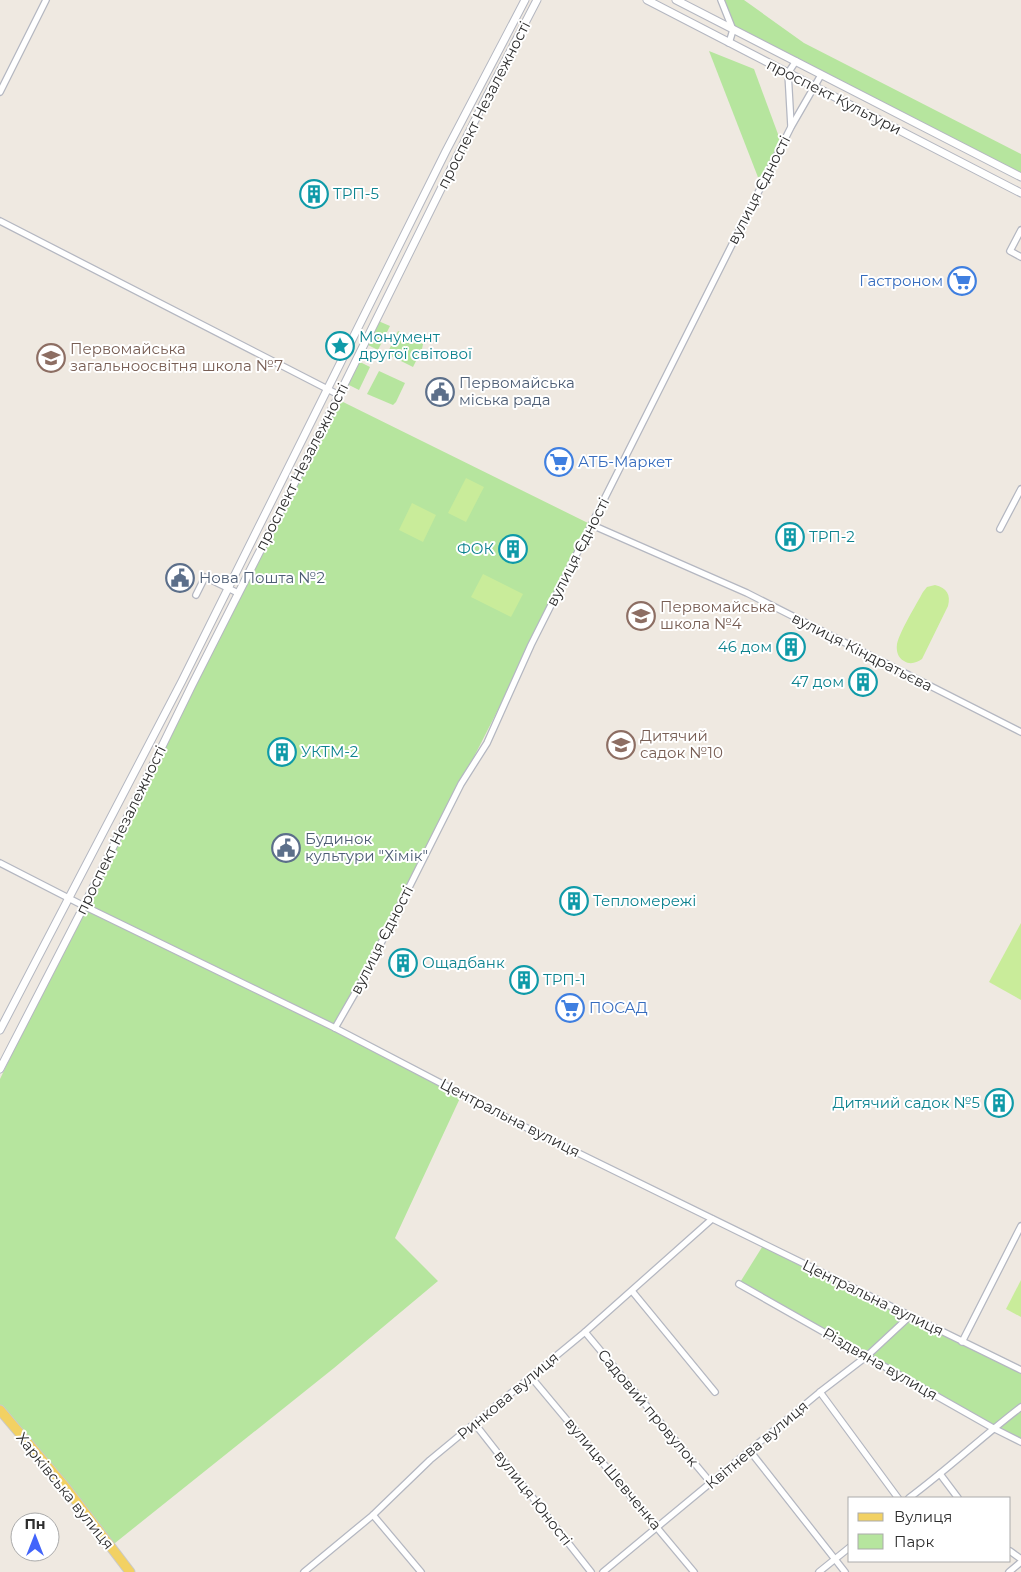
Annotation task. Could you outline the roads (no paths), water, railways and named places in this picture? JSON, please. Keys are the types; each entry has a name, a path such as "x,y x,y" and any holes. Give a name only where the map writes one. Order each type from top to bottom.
{"main road":[{"name":"Харківська вулиця","path":"0,1410 66,1488 130,1572"}],"street":[{"path":"0,92 46,0"},
{"name":"проспект Незалежності","path":"0,1030 178,690 442,160 525,0"},
{"name":"проспект Незалежності","path":"0,1069 84,906 238,592 537,0"},
{"name":"проспект Культури","path":"647,0 1021,193"},
{"name":"проспект Культури","path":"676,0 1021,177"},
{"path":"721,0 733,30 730,43"},
{"path":"791,127 788,73 796,61"},
{"name":"вулиця Єдності","path":"335,1028 362,981 461,784 487,743 531,645 791,127 821,75"},
{"path":"477,94 486,98"},
{"path":"0,221 328,390 338,397"},
{"path":"1021,230 1010,251 1021,257"},
{"path":"1000,530 1021,490"},
{"name":"вулиця Кіндратьєва","path":"592,525 747,593 1021,732"},
{"path":"196,595 205,577 238,592"},
{"name":"Центральна вулиця","path":"0,863 335,1028 521,1125 1021,1370"},
{"name":"Ринкова вулиця","path":"304,1572 373,1515 430,1460 585,1332 712,1219"},
{"path":"962,1342 1021,1226"},
{"name":"Різдвяна вулиця","path":"739,1284 1021,1442"},
{"path":"632,1291 715,1392"},
{"name":"Квітнева вулиця","path":"602,1572 820,1392 867,1356 910,1316"},
{"name":"Садовий провулок","path":"585,1332 711,1483"},
{"name":"вулиця Шевченка","path":"531,1377 694,1572"},
{"path":"820,1392 897,1497"},
{"path":"910,1497 1021,1407"},
{"name":"вулиця Юності","path":"475,1424 591,1572"},
{"path":"750,1451 845,1572"},
{"path":"940,1474 957,1497"},
{"path":"373,1515 420,1572"},
{"path":"819,1572 848,1549"},
{"path":"1009,1572 1021,1560"}],"place":[{"name":"ТРП-5","path":"314,194"},
{"name":"Гастроном","path":"962,281"},
{"name":"Монумент другої світової","path":"340,346"},
{"name":"Первомайська загальноосвітня школа №7","path":"51,358"},
{"name":"Первомайська мiська рада","path":"440,392"},
{"name":"АТБ-Маркет","path":"559,462"},
{"name":"ТРП-2","path":"790,537"},
{"name":"ФОК","path":"513,549"},
{"name":"Нова Пошта №2","path":"180,578"},
{"name":"Первомайська школа №4","path":"641,616"},
{"name":"46 дом","path":"791,647"},
{"name":"47 дом","path":"863,682"},
{"name":"Дитячий садок №10","path":"621,745"},
{"name":"УКТМ-2","path":"282,752"},
{"name":"Будинок культури \"Хімік\"","path":"286,848"},
{"name":"Тепломережі","path":"574,901"},
{"name":"Ощадбанк","path":"403,963"},
{"name":"ТРП-1","path":"524,980"},
{"name":"ПОСАД","path":"570,1008"},
{"name":"Дитячий садок №5","path":"999,1103"}]}
